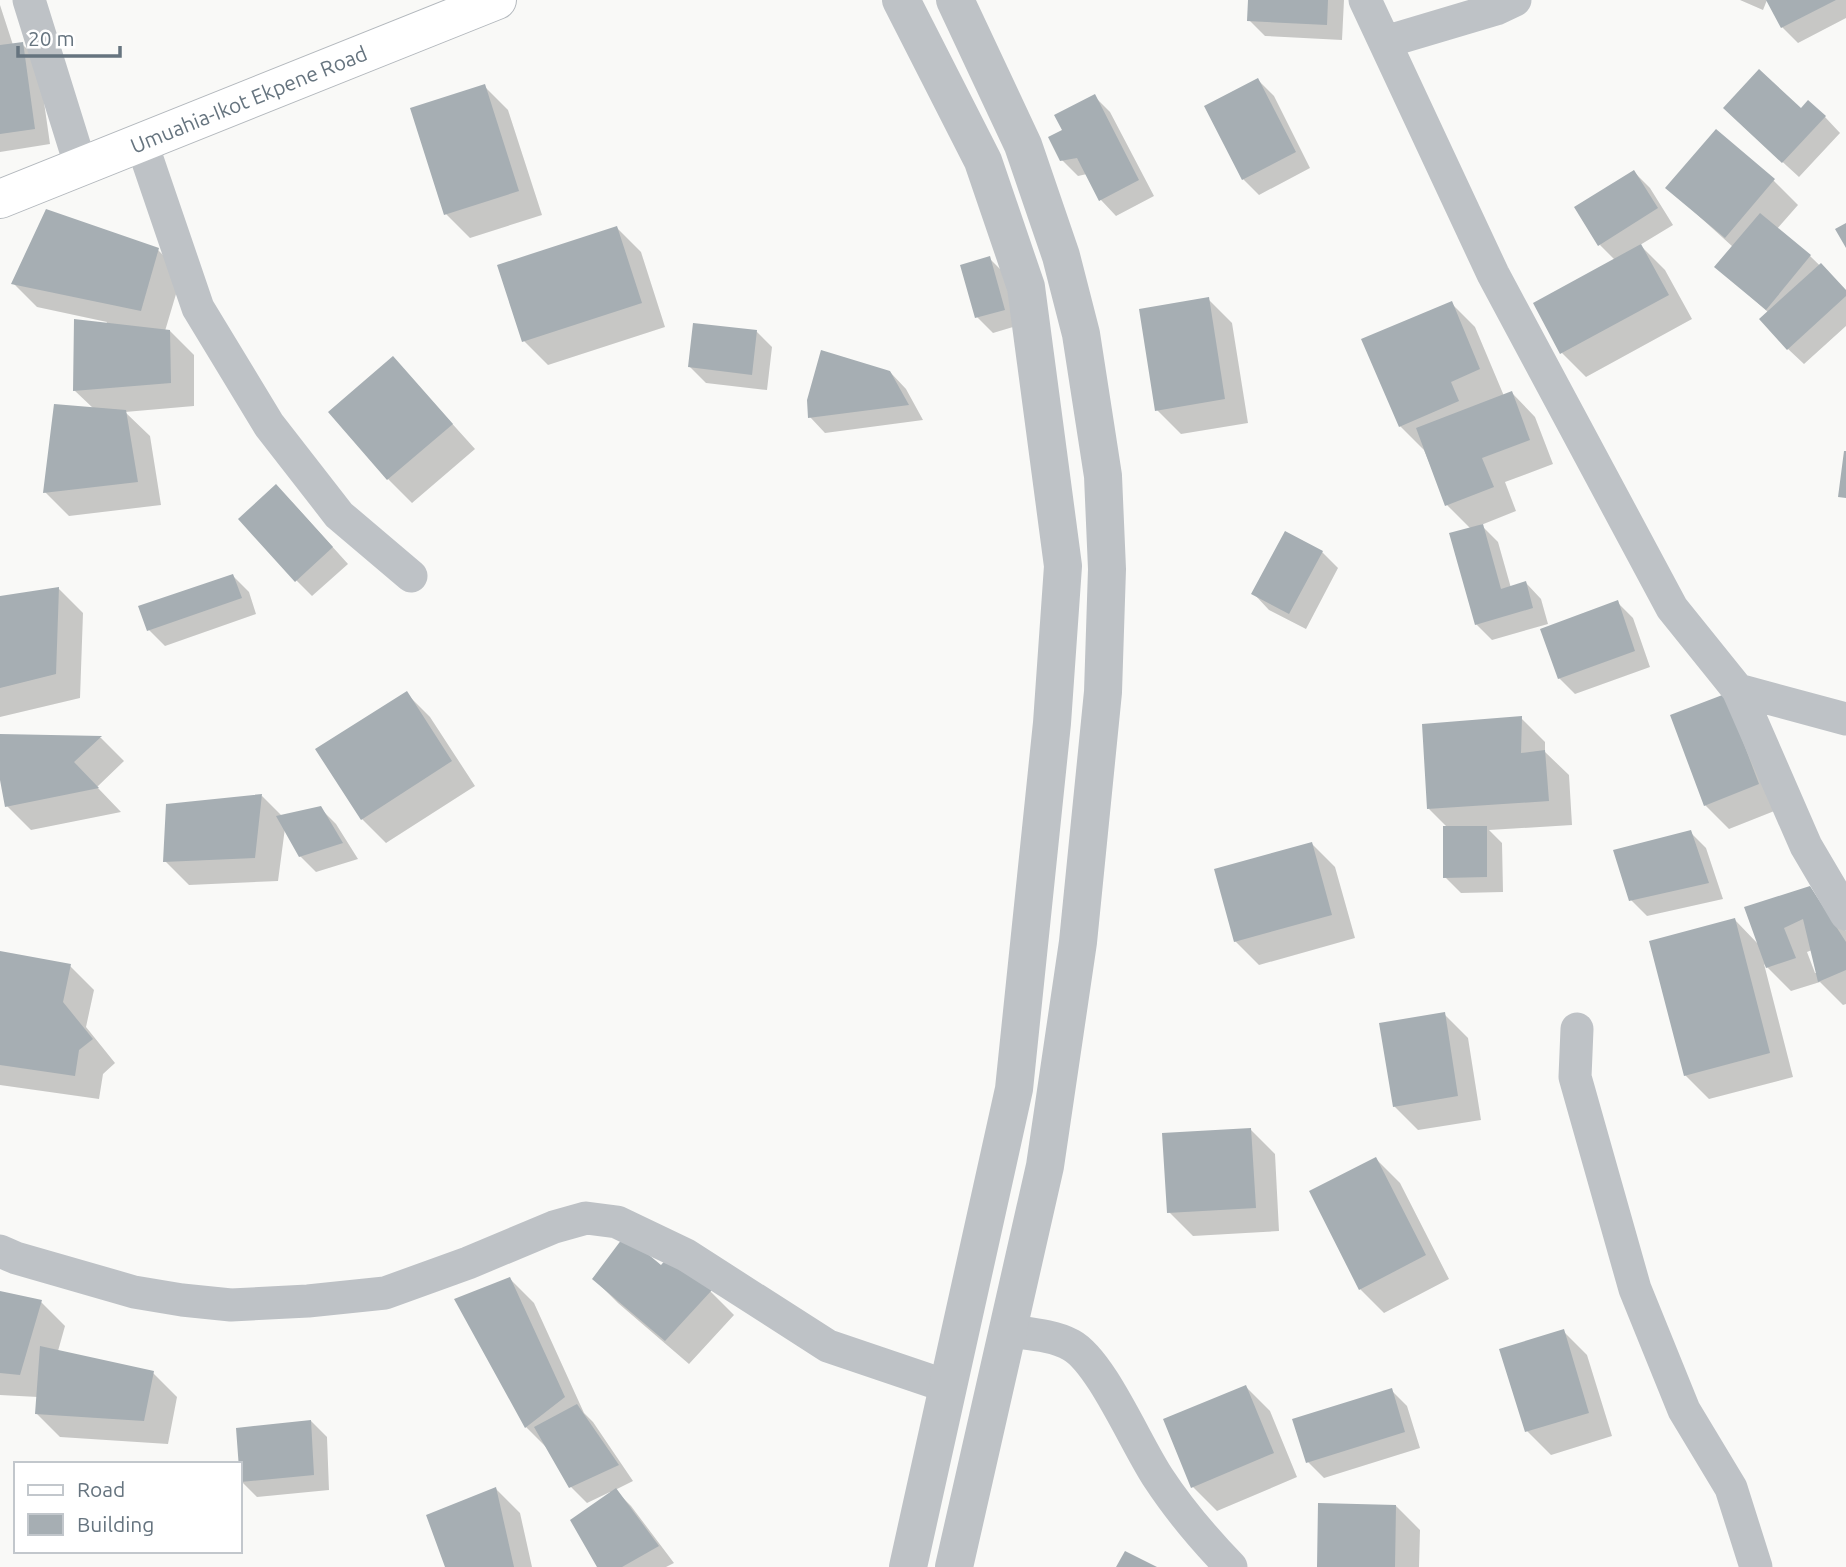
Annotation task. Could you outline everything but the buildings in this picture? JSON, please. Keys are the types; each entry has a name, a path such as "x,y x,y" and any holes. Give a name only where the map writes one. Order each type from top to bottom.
{"main road":[{"name":"Umuahia-Ikot Ekpene Road","path":"0,199 492,1"}],"street":[{"path":"29,0 81,167"},
{"path":"901,0 983,161 1026,287 1063,566 1052,723 1014,1089 908,1567"},
{"path":"954,1567 1045,1166 1078,942 1103,692 1106,556 1103,475 1081,334 1061,256 1023,145 955,0"},
{"path":"1364,0 1493,274 1672,607 1738,690 1806,846 1846,914"},
{"path":"1385,42 1496,9 1515,0"},
{"path":"142,144 198,308 269,425 339,515 411,576"},
{"path":"1738,690 1846,719"},
{"path":"1577,1029 1575,1077 1635,1289 1684,1410 1731,1488 1756,1567"},
{"path":"0,1251 134,1292 231,1305 385,1293 468,1263 554,1227 586,1219 617,1222 686,1255 828,1346 949,1387"},
{"path":"1008,1331 1053,1338 1072,1345 1093,1365 1159,1479 1200,1535 1231,1567"}]}
